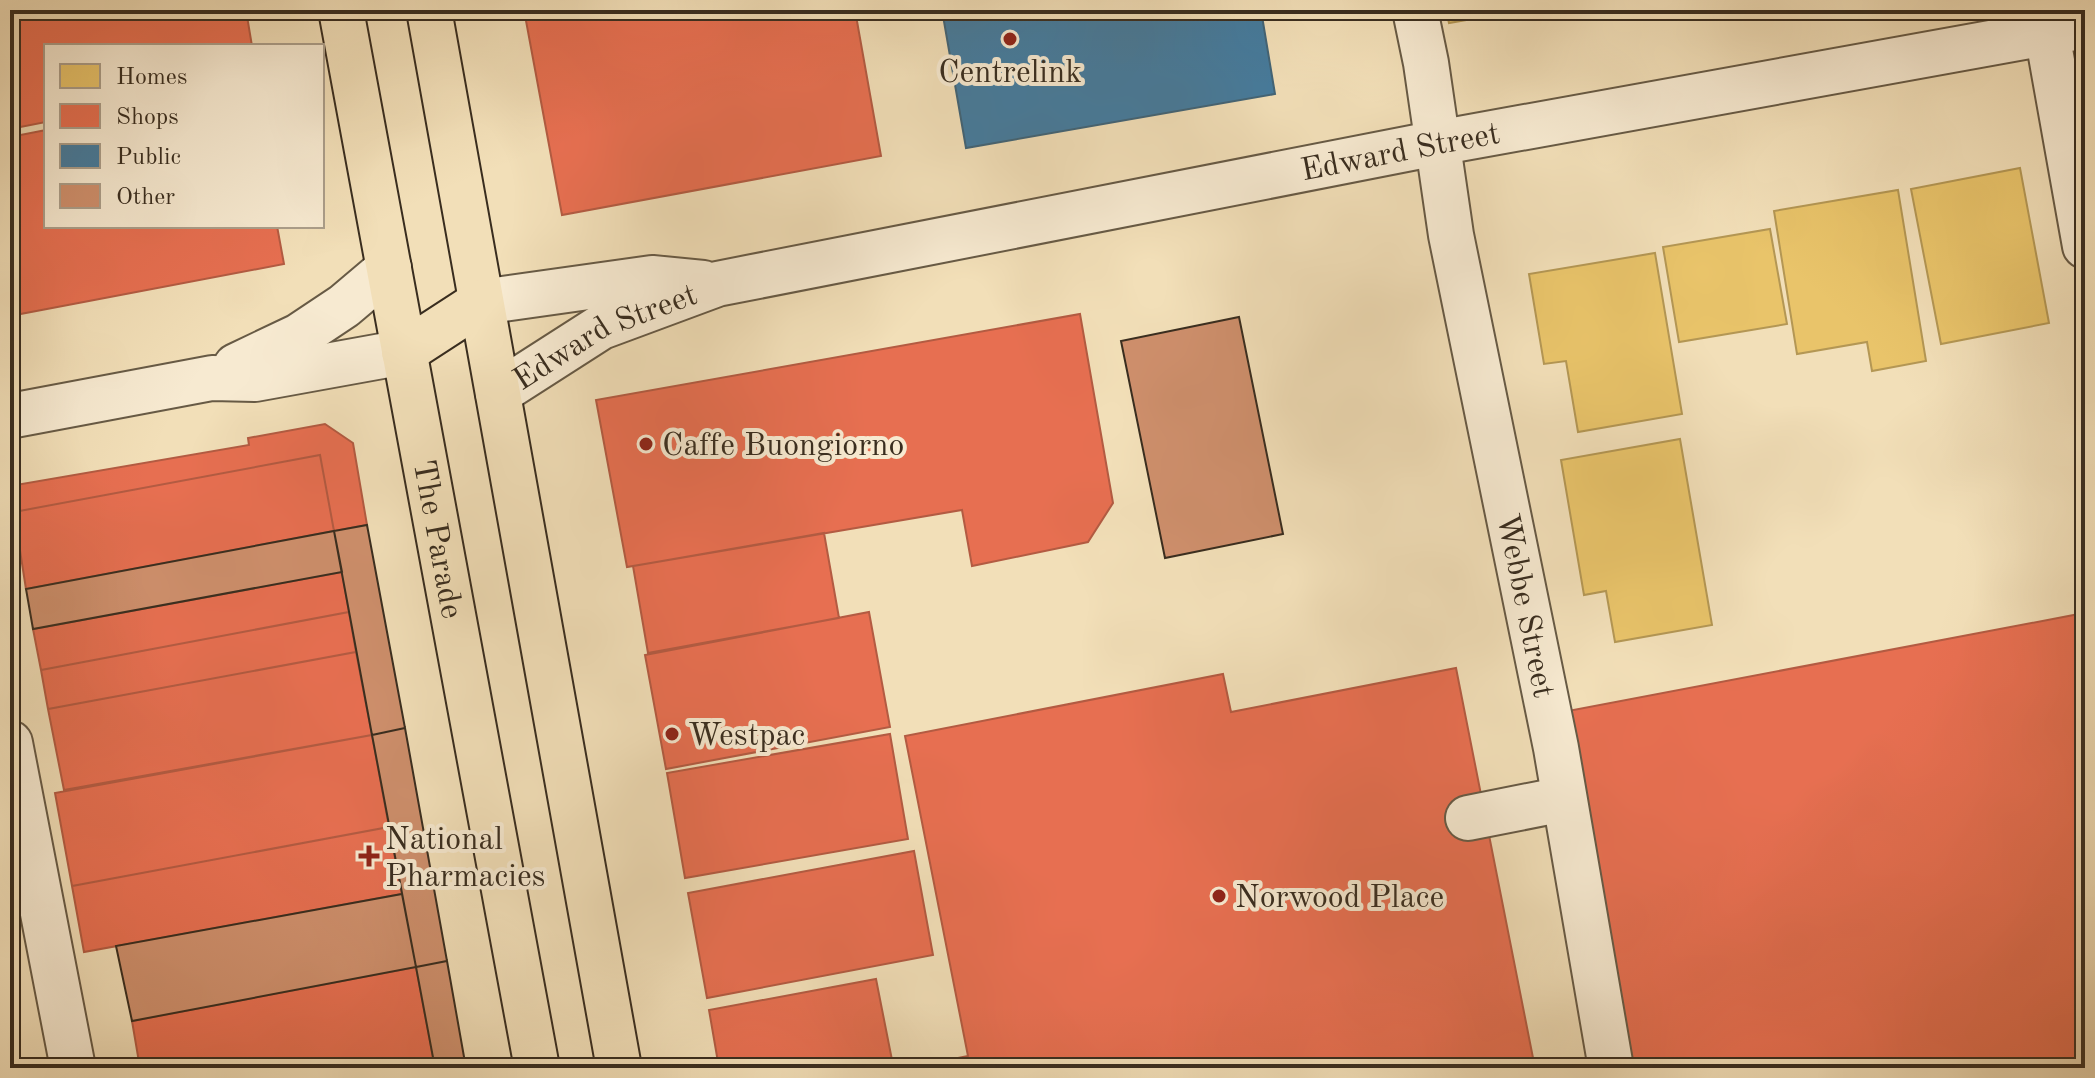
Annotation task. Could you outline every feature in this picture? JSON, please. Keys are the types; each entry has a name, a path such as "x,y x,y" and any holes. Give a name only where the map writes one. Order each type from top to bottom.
{"main road":[{"name":"The Parade","path":"341,10 537,1068"},
{"path":"429,10 619,1068"},
{"path":"404,352 481,302"}],"street":[{"name":"Webbe Street","path":"1415,10 1426,63 1451,235 1564,799 1611,1068"},
{"path":"2066,30 2085,246"},
{"name":"Edward Street","path":"498,393 601,327 717,284 1437,143 2066,30"},
{"path":"212,378 299,336 344,306 389,268"},
{"name":"Edward Street","path":"481,302 652,278 717,284"},
{"path":"10,416 212,378 255,379 404,352"},
{"path":"10,743 73,1068"},
{"path":"1468,818 1564,799"}],"building: Homes":[{"path":"1446,10 1523,10 1449,23"},
{"path":"2020,168 2049,323 1941,344 1911,189"},
{"path":"1898,190 1926,361 1872,371 1867,342 1797,354 1774,211"},
{"path":"1770,229 1787,324 1679,342 1663,247"},
{"path":"1655,253 1682,414 1578,432 1566,361 1544,364 1529,274"},
{"path":"1680,439 1712,625 1615,642 1606,591 1584,595 1561,460"}],"building: Shops":[{"path":"10,10 246,10 252,44 44,44 44,122 10,129"},
{"path":"524,10 855,10 881,156 562,215"},
{"path":"44,130 44,228 277,228 284,264 10,316 10,137"},
{"path":"1080,314 1113,503 1088,542 972,566 962,510 627,567 596,400"},
{"path":"325,424 353,443 367,525 334,531 320,455 14,512 10,486 249,445 248,438"},
{"path":"320,455 334,531 26,589 14,512"},
{"path":"824,533 839,618 648,653 633,566"},
{"path":"342,572 349,612 41,670 33,629"},
{"path":"349,612 356,652 48,709 41,670"},
{"path":"869,612 890,727 666,769 645,655"},
{"path":"2079,614 2085,646 2085,1068 1634,1068 1568,711"},
{"path":"356,652 372,735 64,790 48,709"},
{"name":"Norwood Place","path":"1456,668 1535,1068 908,1068 968,1056 905,736 1223,674 1231,712"},
{"path":"890,734 908,839 685,878 667,773"},
{"path":"372,735 389,827 72,886 55,793"},
{"path":"389,827 402,894 84,952 72,886"},
{"path":"914,851 933,955 707,998 688,893"},
{"path":"416,967 435,1068 140,1068 132,1021"},
{"path":"876,979 892,1060 849,1068 719,1068 709,1010"}],"building: Public":[{"path":"942,10 1261,10 1275,94 966,148"}],"building: Other":[{"path":"1239,317 1283,534 1165,558 1121,341"},
{"path":"367,525 405,728 372,735 334,531"},
{"path":"334,531 342,572 33,629 26,589"},
{"path":"405,728 447,961 416,967 372,735"},
{"path":"402,894 416,967 132,1021 116,946"},
{"path":"447,961 466,1068 435,1068 416,967"}],"place":[{"name":"Centrelink","path":"1010,39"},
{"name":"Caffe Buongiorno","path":"646,444"},
{"name":"Westpac","path":"672,734"},
{"name":"National Pharmacies","path":"369,856"},
{"name":"Norwood Place","path":"1219,896"}]}
